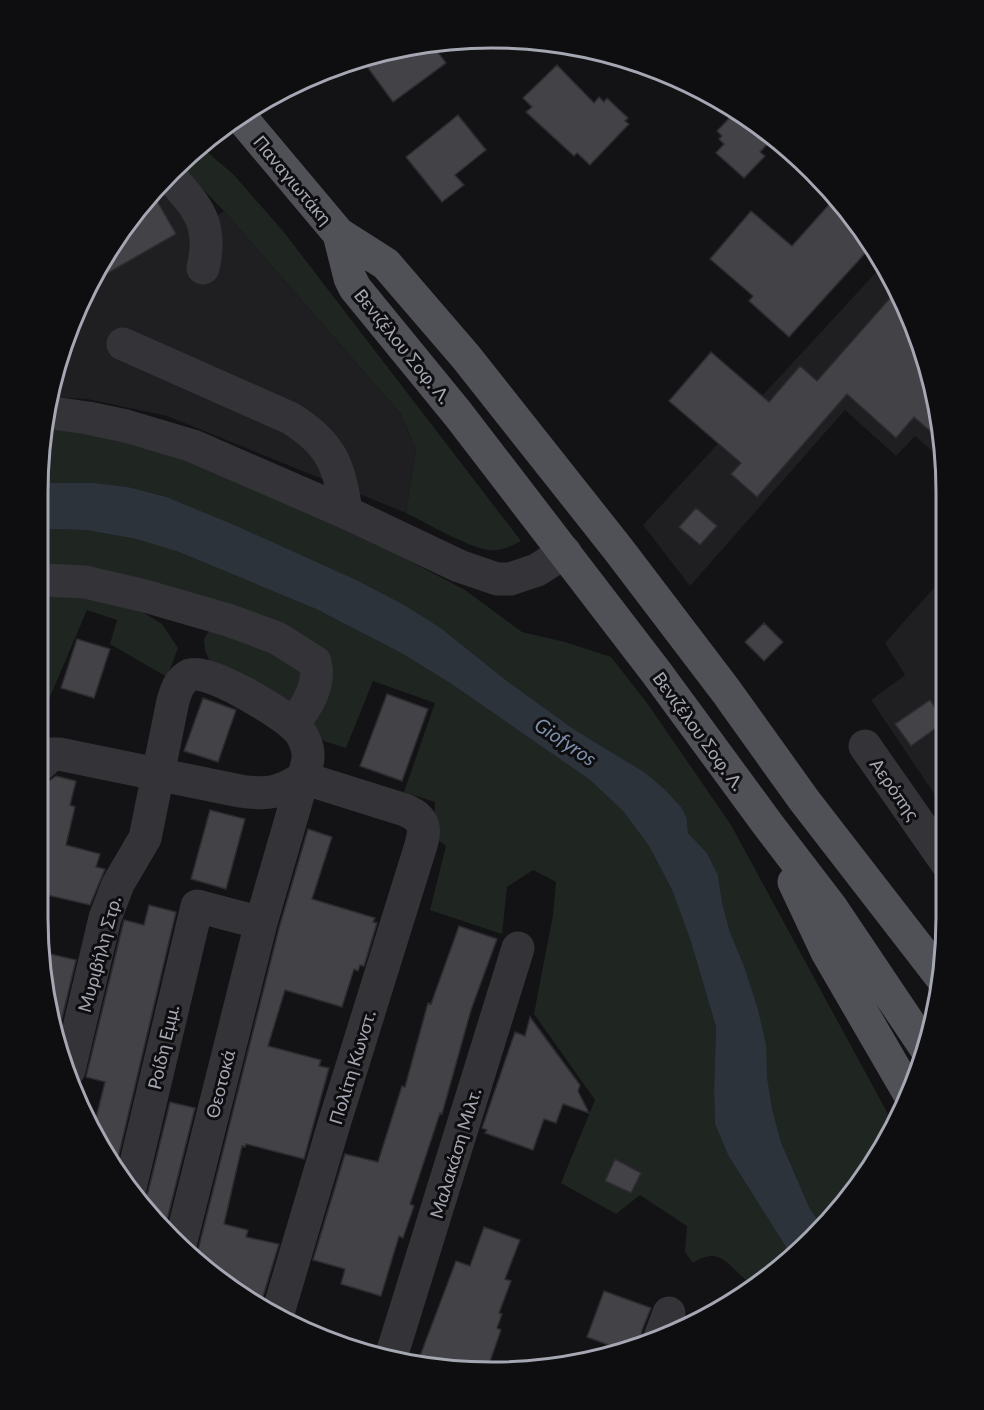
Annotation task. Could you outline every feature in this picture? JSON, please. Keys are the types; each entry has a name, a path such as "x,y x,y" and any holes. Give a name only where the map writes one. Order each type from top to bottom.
{"main road":[{"name":"Παναγιωτάκη","path":"245,123 339,234"},
{"name":"Βενιζέλου Σοφ. Λ.","path":"339,234 350,278 355,288 451,405 680,703 852,937 920,1037"},
{"path":"339,234 386,264 465,357 618,549 826,828 933,966"},
{"path":"769,826 827,952 904,1084"}],"street":[{"path":"175,182 202,216 206,252 202,268"},
{"path":"123,344 280,414 308,430 321,443 337,468 346,512"},
{"path":"56,413 88,418 183,442 346,512 459,566 497,579 510,579 537,570 565,552"},
{"path":"48,580 85,582 145,596 228,620 277,638 315,662 317,669 311,695 303,713 292,724"},
{"name":"Μυριβήλη Στρ.","path":"72,1059 105,918 118,884 145,838 176,690 189,675 200,674 245,694 292,724"},
{"name":"Θεοτοκά","path":"182,1236 261,923 308,762 305,742 292,724"},
{"name":"Αερόπης","path":"865,746 936,848"},
{"path":"48,758 52,754 59,754 240,792 261,794 273,793 303,778"},
{"name":"Πολίτη Κωνστ.","path":"280,1308 423,833 423,822 405,810 303,778"},
{"name":"Ροίδη Εμμ.","path":"132,1178 197,906 261,923"},
{"name":"Μαλακάση Μιλτ.","path":"393,1350 518,948"}],"shaded area":[{"path":"207,152 233,174 283,231 521,541 497,550 480,548 406,513 416,449 401,414 224,211 185,171"},
{"path":"164,193 198,228 224,211 401,414 416,449 406,513 167,416 87,399 59,398 63,377 82,322 107,270 123,245"},
{"path":"877,271 902,322 921,377 934,453 915,436 896,456 845,410 690,586 643,525"},
{"path":"53,428 111,436 204,464 308,508 465,590 522,632 565,642 611,657 647,703 731,825 889,1116 861,1165 818,1220 810,1209 781,1142 772,1109 744,966 730,932 718,875 707,853 688,833 687,819 644,772 575,730 507,681 442,629 295,553 237,526 167,497 128,487 95,483 48,483"},
{"path":"48,529 86,530 136,539 179,552 316,609 401,653 450,683 590,780 623,811 649,846 672,890 691,942 716,1027 715,1124 728,1155 788,1250 747,1281 723,1259 710,1256 693,1263 685,1252 687,1226 640,1195 616,1214 561,1183 595,1100 534,1014 553,915 556,882 533,870 507,887 502,934 430,910 446,846 433,836 435,802 404,792 435,703 373,681 346,748 324,741 307,724 328,677 116,578 48,564"},
{"path":"936,586 936,797 871,700 905,675 885,643"},
{"path":"48,591 131,605 162,624 178,648 167,677 110,644 117,620 87,610 48,702"},
{"path":"213,624 310,671 293,717 211,664 205,650 204,639"}],"water":[{"name":"Giofyros","path":"48,483 95,483 128,487 167,497 237,526 358,581 404,605 442,629 507,681 575,730 644,772 664,789 681,807 687,819 688,833 707,853 718,875 730,932 758,1010 766,1045 767,1078 772,1109 781,1142 810,1209 818,1220 806,1232 788,1250 728,1155 715,1124 716,1027 691,942 672,890 649,846 623,811 590,780 450,683 401,653 316,609 179,552 136,539 86,530 48,529"}],"building":[{"path":"437,52 446,63 393,102 367,66"},
{"path":"557,65 594,103 599,97 604,102 607,98 628,118 625,121 629,124 590,165 577,153 574,156 526,112 532,107 523,98"},
{"path":"458,115 486,150 455,175 464,185 442,202 406,157"},
{"path":"730,117 767,144 760,152 765,156 744,178 716,153 724,144 719,139 722,136 717,131"},
{"path":"157,200 176,234 105,275 123,245"},
{"path":"830,204 866,253 789,337 749,301 753,296 710,259 751,211 792,246"},
{"path":"891,297 902,322 921,377 932,433 914,417 896,438 847,394 757,497 731,474 741,463 669,401 711,352 769,402 800,366 817,381"},
{"path":"696,508 717,526 700,545 679,527"},
{"path":"764,623 783,642 764,661 745,642"},
{"path":"77,639 110,649 94,698 61,688"},
{"path":"387,694 428,709 402,781 360,766"},
{"path":"203,698 236,710 218,762 184,751"},
{"path":"930,700 936,709 936,728 911,746 895,724"},
{"path":"56,776 76,781 70,805 75,807 66,845 100,854 96,867 105,869 90,905 48,895 48,782"},
{"path":"210,810 245,819 226,889 191,879"},
{"path":"308,829 332,837 312,899 375,918 373,922 377,923 364,966 360,965 358,971 354,969 342,1007 285,990 268,1046 321,1060 319,1066 329,1068 304,1159 246,1144 245,1147 242,1146 224,1224 248,1230 246,1237 279,1244 262,1298 198,1251 279,928"},
{"path":"149,905 176,912 118,1157 96,1118 105,1082 86,1077 124,920 144,925"},
{"path":"459,926 497,939 471,1010 442,1114 440,1113 410,1204 414,1206 403,1238 399,1236 381,1296 341,1284 345,1269 313,1260 345,1154 378,1162 402,1086 405,1087 428,1003 431,1004"},
{"path":"50,954 76,960 61,1023"},
{"path":"530,1017 580,1085 578,1091 589,1113 563,1104 556,1123 544,1119 533,1150 485,1133 487,1130 482,1128 515,1032 525,1036"},
{"path":"170,1102 195,1108 167,1220 146,1196"},
{"path":"615,1159 641,1173 631,1193 605,1181"},
{"path":"484,1227 520,1240 505,1279 511,1281 499,1313 502,1314 497,1328 501,1330 490,1362 420,1356 456,1261 470,1266"},
{"path":"604,1291 651,1308 641,1336 611,1346 587,1337"}]}
